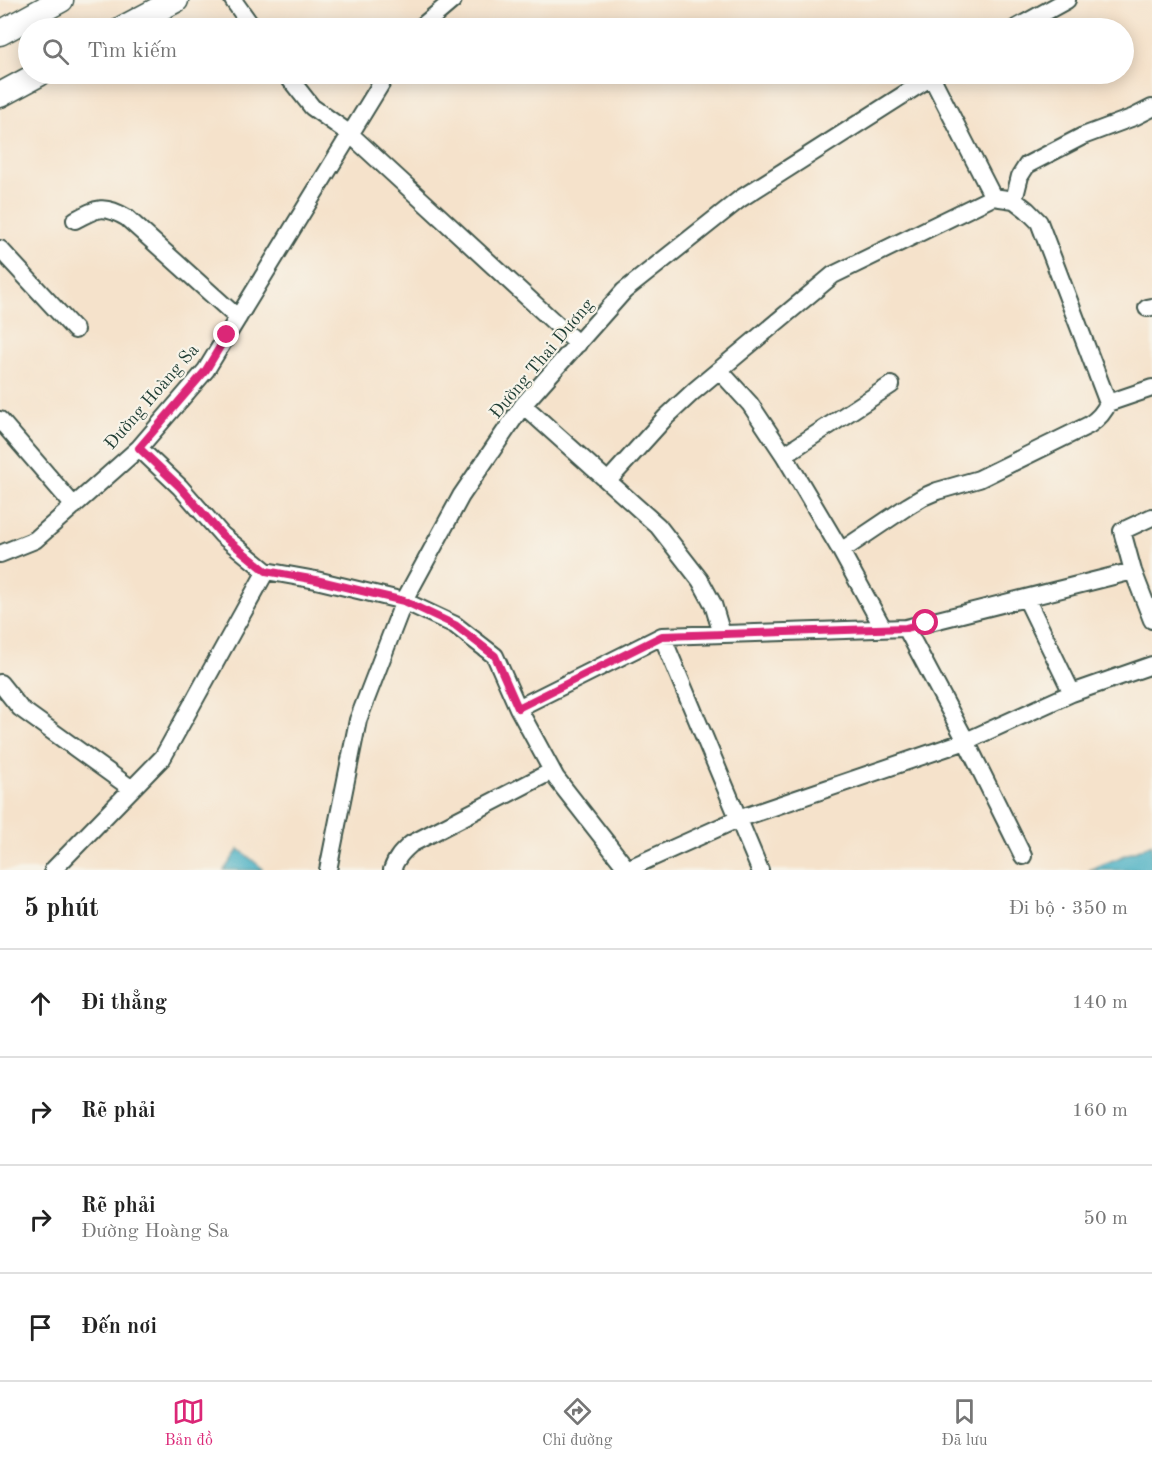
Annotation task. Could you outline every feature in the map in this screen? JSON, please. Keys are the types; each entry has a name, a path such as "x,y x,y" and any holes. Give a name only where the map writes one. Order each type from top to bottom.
{"main road":[{"path":"28,18 61,0"},
{"path":"142,18 176,0"},
{"path":"0,33 18,23"},
{"path":"0,95 20,84"}],"street":[{"path":"232,0 246,18"},
{"path":"432,18 453,0"},
{"path":"1034,18 1066,0"},
{"path":"294,84 312,107 350,134 578,344"},
{"name":"Đường Hoàng Sa","path":"0,554 35,540 139,448 206,370 381,84"},
{"name":"Đường Thai Dương","path":"328,870 358,720 404,601 461,496 523,405 624,291 740,199 920,84"},
{"path":"938,84 993,197"},
{"path":"1014,200 1020,176 1027,165 1083,136 1152,108"},
{"path":"608,482 666,417 833,275 993,197 1014,200 1039,222 1108,403"},
{"path":"75,220 100,208 108,208 122,214 238,318"},
{"path":"0,249 75,330"},
{"path":"719,370 750,404 784,455 883,628"},
{"path":"784,455 891,385"},
{"path":"841,551 923,497 979,479 1089,425 1098,419 1108,403 1152,388"},
{"path":"523,405 658,526 700,580 713,604 722,634"},
{"path":"0,420 74,506"},
{"path":"139,448 180,487 222,535 266,571 316,580 404,601 455,625 495,656 518,708 556,778 627,869 738,819 966,741 1072,693 1152,665"},
{"path":"1152,517 1122,531 1133,571 1152,620"},
{"path":"53,870 163,757 266,571"},
{"path":"518,708 662,636 906,628 1133,571"},
{"path":"1026,598 1072,693"},
{"path":"906,628 1023,855"},
{"path":"662,636 760,870"},
{"path":"0,683 20,708 132,789"},
{"path":"392,870 401,852 411,844 552,771"}],"water":[{"path":"1152,844 1152,870 1089,870"},
{"path":"239,849 262,868 262,870 224,870"}],"route":[{"path":"227,335 206,370 139,448 180,487 222,535 266,571 316,580 404,601 455,625 495,656 518,708 662,636 906,628 926,623"}]}
